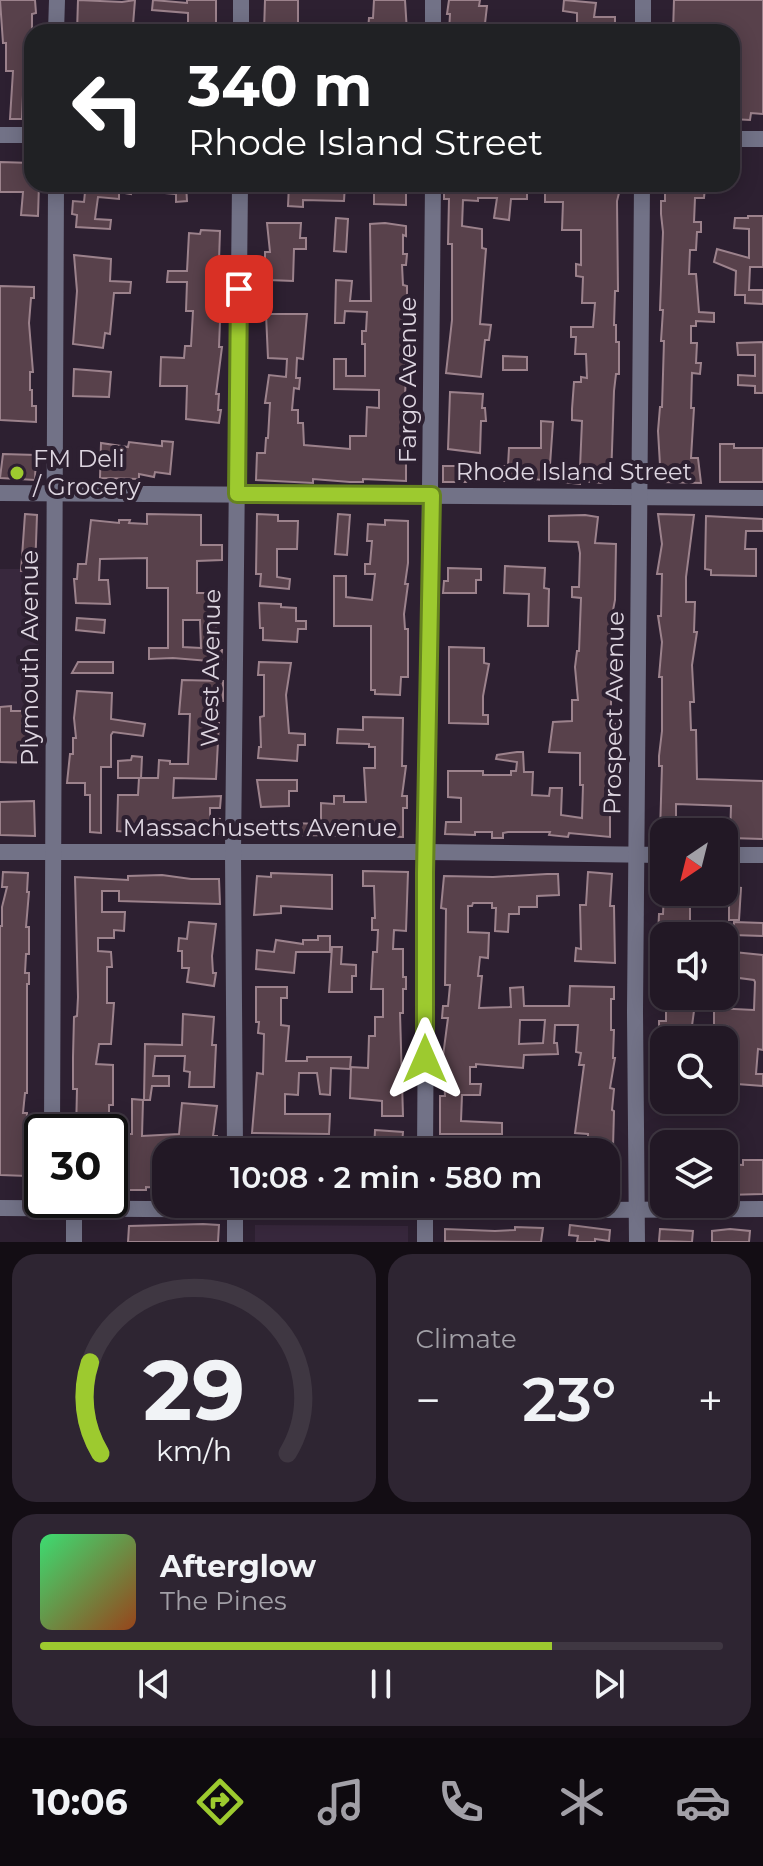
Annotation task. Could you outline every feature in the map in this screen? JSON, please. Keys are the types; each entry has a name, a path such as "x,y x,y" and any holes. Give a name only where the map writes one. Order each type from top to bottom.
{"street":[{"path":"56,24 57,0"},
{"path":"241,0 241,24"},
{"path":"433,0 433,24"},
{"path":"643,0 643,24"},
{"path":"0,135 24,135"},
{"path":"740,139 763,139"},
{"name":"Plymouth Avenue","path":"52,1114 56,192"},
{"name":"West Avenue","path":"235,1138 233,853 240,192"},
{"name":"Fargo Avenue","path":"425,1138 433,192"},
{"name":"Prospect Avenue","path":"637,1242 642,192"},
{"name":"Rhode Island Street","path":"0,493 763,498"},
{"name":"Massachusetts Avenue","path":"0,852 650,855"},
{"path":"738,855 763,855"},
{"path":"0,1208 24,1206"},
{"path":"128,1207 152,1207"},
{"path":"620,1211 763,1209"},
{"path":"74,1218 74,1242"},
{"path":"235,1218 235,1242"},
{"path":"425,1218 425,1242"}],"shaded area":[{"path":"0,569 38,569 40,713 0,713"},
{"path":"255,1225 408,1226 408,1242 255,1242"}],"building":[{"path":"0,0 35,0 36,13 32,14 32,24 24,24 22,119 10,119 13,71 6,71 6,43 3,43"},
{"path":"78,0 135,0 133,24 77,24"},
{"path":"153,0 187,3 187,0 216,0 216,24 188,24 188,13 152,10"},
{"path":"265,0 298,0 298,24 264,24"},
{"path":"374,0 405,0 406,24 368,24 369,18 373,18"},
{"path":"449,0 480,0 479,6 487,6 485,24 449,24 450,14 447,14"},
{"path":"564,0 596,3 594,17 615,17 615,24 577,24 577,13 563,11"},
{"path":"674,0 763,0 763,114 751,113 750,120 740,119 740,24 673,24"},
{"path":"0,162 24,163 24,192 39,192 38,216 21,215 23,192 0,192"},
{"path":"85,192 119,192 119,199 98,197 95,219 111,220 110,229 76,227 77,215 72,214 73,201 84,202"},
{"path":"154,192 186,192 187,201 176,202 176,194"},
{"path":"289,192 345,192 344,201 303,200 303,207 288,206"},
{"path":"374,192 406,192 406,205 374,204"},
{"path":"444,192 527,192 527,199 511,199 509,220 494,218 497,198 463,200 462,226 482,229 482,248 486,249 480,324 491,325 489,340 485,340 481,377 446,373 452,320 452,244 448,244 449,199 444,199"},
{"path":"545,192 619,192 618,291 615,291 614,325 616,342 619,342 619,374 616,374 614,391 611,479 603,479 602,483 534,479 503,481 503,466 508,466 509,448 541,448 541,421 553,422 550,465 580,468 582,421 572,420 572,409 574,382 581,382 581,377 587,378 586,354 575,354 576,337 571,337 571,327 593,327 595,303 582,303 583,277 576,276 576,264 581,265 581,230 562,230 563,202 545,202"},
{"path":"665,192 705,192 704,198 695,198 694,222 701,222 701,232 697,232 696,250 690,250 689,274 696,274 699,312 714,313 714,322 696,321 696,326 691,326 691,343 697,343 696,363 701,363 700,374 692,373 691,408 694,408 691,458 698,458 701,483 661,482 658,431 664,341 661,341 663,310 660,310 661,201 665,201"},
{"path":"763,216 763,267 750,267 749,290 763,290 763,304 745,303 745,295 735,295 736,271 714,262 717,249 749,258 749,229 734,228 735,218"},
{"path":"336,218 348,219 346,252 334,251"},
{"path":"267,223 301,223 300,238 306,238 306,249 294,249 293,281 269,280 270,265 265,265 265,252 270,252"},
{"path":"370,224 406,226 403,254 407,254 406,265 402,265 403,285 407,286 407,313 403,313 402,338 406,374 403,439 406,439 406,481 313,479 313,483 256,480 257,453 265,453 268,438 270,403 265,403 269,375 286,377 287,359 268,358 266,314 307,314 303,359 297,358 299,389 294,388 292,410 298,410 298,423 303,423 304,445 350,449 350,436 366,436 367,407 379,408 379,390 334,389 334,359 346,359 346,376 365,376 362,331 366,331 367,312 345,311 344,323 335,323 336,280 352,281 350,301 371,301"},
{"path":"201,230 220,231 217,320 220,321 219,347 222,347 216,394 219,394 218,410 221,410 219,423 186,419 187,386 160,386 161,357 184,358 185,346 191,346 193,311 186,311 187,282 167,282 168,271 187,271 189,233 200,234"},
{"path":"74,255 111,259 110,281 131,282 130,293 114,293 110,334 105,333 103,348 73,344 77,291"},
{"path":"0,286 34,287 29,323 33,372 30,372 30,390 32,406 36,406 36,422 0,420"},
{"path":"763,342 763,393 755,393 755,386 738,385 738,375 755,376 755,355 738,355 737,343"},
{"path":"503,356 527,357 527,370 503,370"},
{"path":"74,369 111,372 109,397 73,396"},
{"path":"450,392 483,394 482,408 485,408 486,421 481,421 480,453 448,449"},
{"path":"162,441 173,442 170,474 155,472 154,477 139,474 139,479 100,478 101,443 128,447 129,442 162,446"},
{"path":"720,444 734,444 734,448 763,448 763,482 720,482"},
{"path":"3,454 36,455 35,480 0,478"},
{"path":"443,466 476,466 476,482 443,482"},
{"path":"25,514 37,515 35,571 21,571"},
{"path":"147,514 201,515 201,545 222,545 222,560 197,561 197,593 216,593 216,650 222,650 221,662 149,659 149,648 168,648 168,588 147,588 147,558 100,559 99,580 108,580 110,604 76,603 74,579 77,579 78,564 86,564 91,520 119,523 119,520 130,520 129,523 147,524","holes":["183,620 200,620 201,648 183,647"]},
{"path":"257,514 278,515 278,521 298,521 297,549 277,549 277,577 290,579 289,589 260,586 261,574 256,574"},
{"path":"338,514 350,515 347,555 335,554"},
{"path":"658,514 694,515 686,602 695,602 694,632 697,632 692,665 694,702 690,702 691,730 696,730 697,779 763,781 763,839 738,838 738,818 731,818 731,806 676,804 676,818 660,818 662,677 659,677 662,642 658,616 661,616 662,574 657,574 662,544"},
{"path":"549,516 598,517 595,543 616,544 615,600 610,626 611,668 615,668 615,694 611,694 611,720 615,721 611,775 614,775 613,791 616,792 615,805 610,805 610,837 569,833 568,837 549,835 550,832 508,832 503,833 503,838 492,838 492,832 445,834 446,822 461,822 461,798 448,797 448,771 511,775 511,771 516,771 517,762 496,759 497,755 517,752 523,752 524,772 533,772 532,795 549,796 550,788 562,788 561,815 582,818 580,753 549,752 553,722 572,721 572,700 578,700 575,667 579,651 581,598 572,597 572,587 579,587 580,553 578,542 549,541"},
{"path":"706,516 763,519 763,531 746,531 745,549 756,549 756,576 711,575 711,570 705,569"},
{"path":"385,520 408,521 405,584 408,584 404,614 405,629 408,629 408,677 401,677 400,695 375,694 375,690 371,690 371,626 334,626 334,576 346,576 346,597 372,600 375,574 365,574 365,564 370,564 372,541 367,541 368,524 385,525"},
{"path":"505,566 545,568 544,588 549,589 548,626 528,626 529,594 504,593"},
{"path":"448,568 481,569 481,580 476,580 476,593 443,593 444,581 448,581"},
{"path":"259,603 296,608 296,621 306,621 306,629 298,629 297,642 263,640"},
{"path":"77,618 105,620 104,633 76,630"},
{"path":"449,647 484,648 484,663 489,664 483,715 488,715 488,724 449,723"},
{"path":"78,662 113,662 113,673 72,673"},
{"path":"259,662 291,663 286,695 289,733 305,734 305,745 298,745 297,761 258,758 261,747 260,717 264,716 264,675 258,675"},
{"path":"182,680 223,681 223,701 216,701 216,723 219,723 216,779 174,778 173,798 221,796 220,808 210,808 210,818 220,819 220,834 196,836 196,832 168,832 168,825 144,825 144,828 129,827 129,832 117,831 118,795 138,795 139,778 158,778 159,760 170,761 170,764 188,764 190,714 179,714"},
{"path":"77,691 112,693 111,719 145,724 143,736 113,732 111,735 111,767 101,767 101,833 90,832 90,795 85,795 85,783 67,783 73,738 76,738 74,718"},
{"path":"11,706 11,711 32,711 31,763 0,762 0,707"},
{"path":"363,717 403,718 402,766 406,766 402,796 407,796 407,808 403,808 403,837 258,835 259,822 321,824 321,803 334,804 334,796 344,796 344,802 366,802 364,768 375,768 375,747 337,743 338,729 363,730"},
{"path":"132,756 142,757 141,778 118,778 118,761 131,760"},
{"path":"257,780 297,780 297,791 289,791 289,806 261,807"},
{"path":"34,801 35,836 0,835 0,802"},
{"path":"363,871 408,872 406,931 394,930 393,949 403,949 403,977 406,977 403,1013 400,1013 403,1116 382,1116 382,1101 350,1098 351,1067 368,1068 369,1036 375,1036 375,1017 383,1017 383,989 371,989 378,930 372,930 372,918 375,918 374,886 363,886"},
{"path":"3,872 28,873 26,927 29,927 29,954 26,954 25,973 29,973 29,984 27,1093 23,1113 27,1113 24,1114 24,1176 0,1175 0,926 7,887 2,887"},
{"path":"588,872 612,874 610,906 614,906 615,963 575,961 576,948 581,949 580,905 586,905"},
{"path":"271,873 332,875 332,909 281,906 281,913 254,915 257,876 271,877"},
{"path":"558,874 559,895 537,896 537,907 519,907 519,914 509,914 508,932 495,931 496,908 492,908 492,903 468,906 468,932 489,933 488,958 480,957 479,1008 511,1007 510,988 523,987 524,1006 569,1006 570,986 614,987 611,1030 614,1030 615,1058 610,1088 614,1089 613,1138 588,1138 588,1134 575,1133 584,1065 579,1065 581,1053 576,1052 578,1025 555,1025 554,1043 557,1043 558,1054 524,1055 523,1068 476,1064 476,1067 470,1067 470,1084 481,1084 480,1095 462,1095 461,1121 502,1123 502,1134 440,1134 440,1096 445,1096 443,1056 448,1018 442,1018 443,1006 448,1006 450,985 445,985 446,909 441,908 444,876","holes":["520,1020 545,1020 543,1043 519,1044"]},
{"path":"128,876 219,879 220,904 119,901 119,891 102,891 102,912 125,912 124,931 114,930 114,938 98,938 98,951 111,952 112,967 107,967 107,1003 114,1003 111,1044 99,1044 96,1064 113,1065 113,1105 109,1105 109,1114 76,1114 77,1089 73,1089 74,1017 77,1016 78,997 75,877 128,880"},
{"path":"738,888 741,888 739,920 729,920 729,906 738,906"},
{"path":"663,906 690,906 690,922 659,922 659,914 663,914"},
{"path":"189,922 216,924 212,956 213,973 216,973 214,986 187,982 189,968 182,968 182,951 178,951 179,938 187,939"},
{"path":"738,922 763,923 763,936 738,935"},
{"path":"318,936 330,936 330,952 296,952 294,973 256,969 257,950 274,952 276,940 303,944 303,940 318,940"},
{"path":"332,947 342,947 341,964 356,965 352,992 329,992"},
{"path":"738,952 763,955 763,1050 758,1049 756,1074 763,1074 763,1086 738,1084 738,1026 714,1025 714,1010 754,1010 754,980 738,978"},
{"path":"256,987 287,987 287,998 281,998 281,1025 289,1026 286,1061 307,1061 307,1057 351,1057 350,1069 331,1068 330,1095 320,1094 317,1073 299,1073 298,1095 285,1094 285,1114 330,1114 329,1134 252,1133 257,1073 263,1074 264,1034 258,1033 259,1022 256,1022"},
{"path":"666,1010 694,1011 692,1026 659,1026 659,1021 666,1021"},
{"path":"183,1014 214,1017 214,1087 189,1087 190,1072 184,1071 185,1056 155,1056 153,1076 169,1076 169,1086 152,1086 150,1100 144,1100 145,1044 182,1045"},
{"path":"132,1099 143,1100 142,1136 179,1134 182,1103 217,1106 213,1136 217,1138 152,1138 152,1187 146,1187 146,1190 128,1190 128,1134 132,1134"},
{"path":"375,1130 403,1132 403,1138 375,1138"},
{"path":"743,1160 763,1160 763,1194 738,1195 738,1165 743,1165"},
{"path":"219,1225 218,1242 128,1242 129,1226"},
{"path":"570,1225 610,1230 609,1241 595,1239 595,1242 577,1242 578,1236 569,1235"},
{"path":"515,1227 543,1228 541,1242 445,1241 445,1229 495,1231 515,1230"},
{"path":"660,1229 693,1231 692,1242 659,1241"},
{"path":"712,1231 750,1231 749,1242 712,1242"}],"place":[{"name":"FM Deli / Grocery","path":"17,473"}],"route":[{"path":"239,289 237,494 432,495 425,1059"}]}
